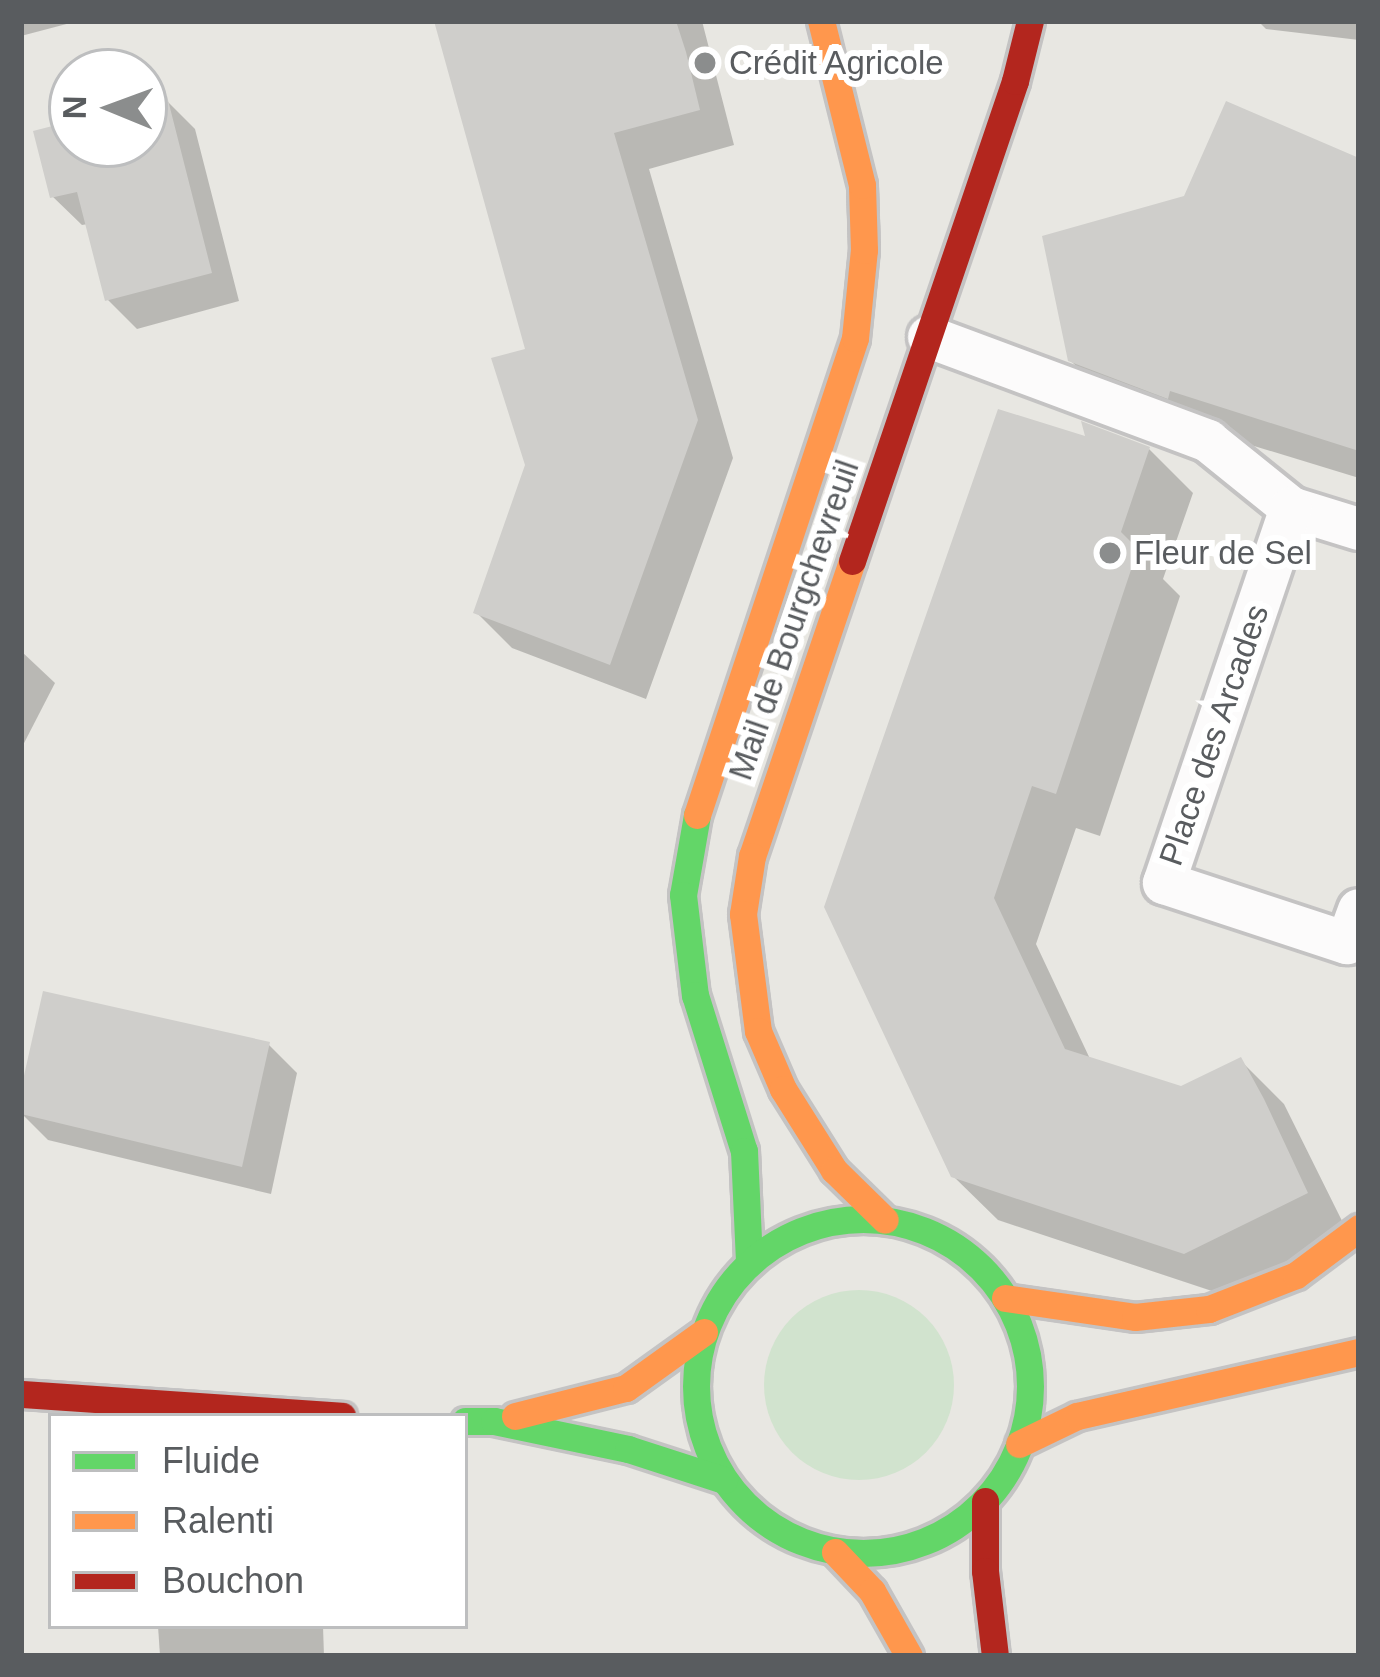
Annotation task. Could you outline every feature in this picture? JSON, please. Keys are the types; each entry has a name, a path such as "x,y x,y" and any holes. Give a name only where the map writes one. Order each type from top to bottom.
{"main road":[{"name":"Mail de Bourgchevreuil","path":"749,1263 744,1151 695,995 683,895 690,838 708,776 855,338 864,250 862,185 821,21"},
{"name":"Mail de Bourgchevreuil","path":"885,1220 834,1170 783,1089 758,1031 747,977 743,914 752,856 929,337 1030,21"},
{"path":"885,1220 953,1245 982,1268 1005,1298 1021,1332 1029,1370 1029,1408 1019,1444 985,1501 954,1526 917,1545 876,1553 835,1552 772,1527 724,1480 707,1446 697,1408 696,1370 704,1332 723,1295 749,1263 812,1227 885,1220"},
{"path":"1005,1298 1094,1315 1190,1312 1250,1296 1296,1275 1359,1228"},
{"path":"479,1421 626,1388 704,1332"},
{"path":"1019,1444 1077,1416 1359,1352"},
{"path":"21,1394 298,1413"},
{"path":"479,1421 628,1449 724,1480"},
{"path":"985,1501 985,1570 995,1656"},
{"path":"835,1552 872,1591 909,1656"}],"lane":[{"path":"929,337 1208,441 1292,508 1359,529"},
{"name":"Place des Arcades","path":"1292,508 1164,883 1347,943 1359,910"}],"green space":[{"path":"859,1290 895,1298 926,1318 946,1349 954,1385 946,1421 926,1452 895,1472 859,1480 823,1472 792,1452 772,1421 764,1385 772,1349 792,1318 823,1298"}],"building":[{"path":"434,21 676,21 686,52 700,110 614,133 698,420 610,665 473,613 525,465 491,358 525,349"},
{"path":"168,100 212,273 105,301 77,192 50,198 33,131 48,127 48,168 168,168"},
{"path":"1226,101 1359,158 1359,451 1170,391 1168,399 1068,361 1042,236 1184,196"},
{"path":"998,409 1085,436 1081,421 1150,447 1121,532 1138,549 1056,794 1032,786 994,898 1065,1049 1181,1086 1241,1057 1264,1099 1308,1193 1184,1254 951,1177 824,907"},
{"path":"43,991 270,1042 242,1167 21,1114 21,1089"}],"traffic: fast":[{"path":"697,815 683,895 695,995 744,1151 749,1263"},
{"path":"863,1219 896,1222 927,1232 956,1247 981,1268 1002,1293 1017,1322 1027,1353 1030,1386 1027,1419 1017,1450 1002,1479 981,1504 956,1525 927,1540 896,1550 863,1553 830,1550 799,1540 770,1525 745,1504 724,1479 709,1450 699,1419 696,1386 699,1353 709,1322 724,1293 745,1268 770,1247 799,1232 830,1222 863,1219"},
{"path":"468,1421 494,1421 628,1449 724,1480"}],"traffic: slow":[{"path":"697,815 855,338 864,250 862,185 821,21"},
{"path":"852,561 752,856 743,914 758,1031 783,1089 834,1170 885,1220"},
{"path":"1005,1298 1135,1317 1209,1309 1296,1275 1359,1228"},
{"path":"515,1416 626,1388 704,1332"},
{"path":"1019,1444 1077,1416 1359,1352"},
{"path":"835,1552 872,1591 909,1656"}],"traffic: jam":[{"path":"852,561 1015,81 1030,21"},
{"path":"21,1394 298,1413"},
{"path":"985,1501 985,1571 995,1656"}],"place":[{"name":"Crédit Agricole","path":"705,63"},
{"name":"Fleur de Sel","path":"1110,553"}]}
